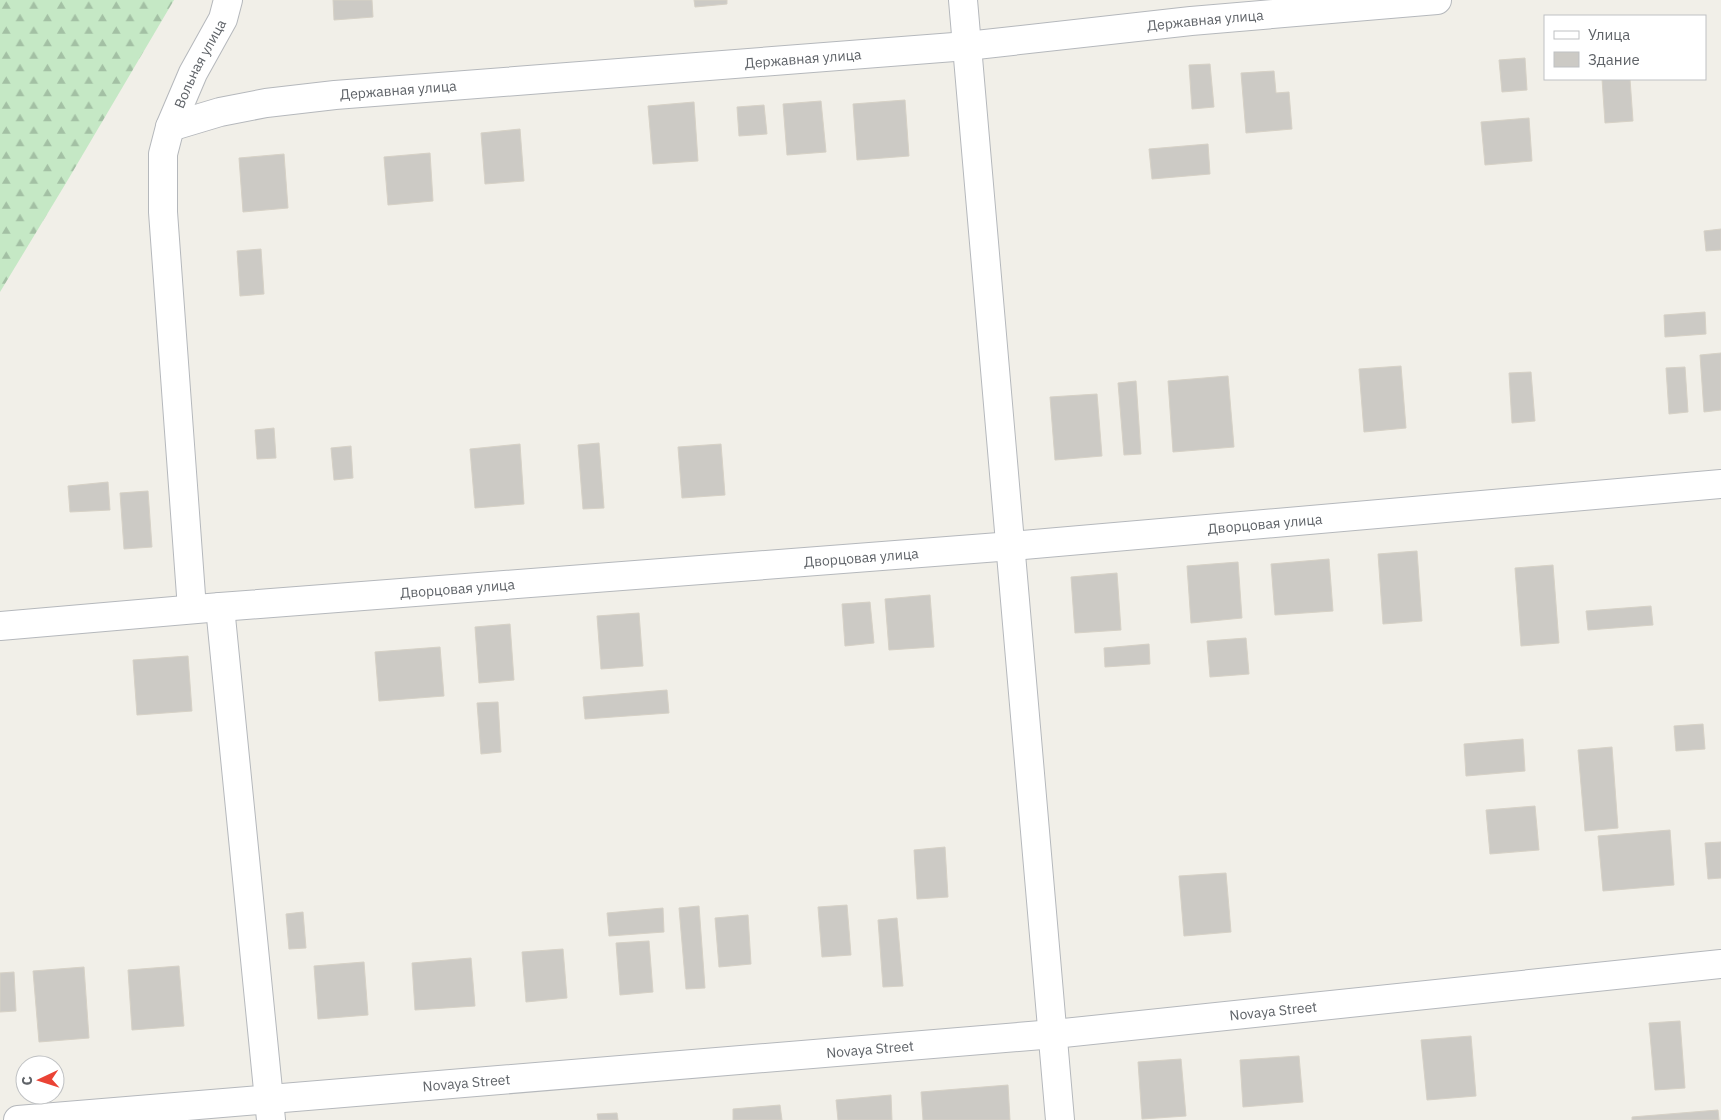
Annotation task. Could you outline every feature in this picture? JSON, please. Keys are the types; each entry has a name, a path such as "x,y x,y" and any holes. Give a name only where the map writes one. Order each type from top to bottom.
{"street":[{"name":"Вольная улица","path":"192,609 163,212 163,154 170,127 193,73 223,19 228,0"},
{"path":"963,0 1012,546 1060,1120"},
{"name":"Державная улица","path":"170,127 220,112 266,103 335,95 967,46 1191,21 1437,0"},
{"name":"Дворцовая улица","path":"0,626 192,609 1012,546 1721,484"},
{"path":"220,607 269,1110"},
{"name":"Novaya Street","path":"18,1120 269,1110 1054,1034 1721,964"}],"green space":[{"path":"0,0 174,0 0,292"}],"building":[{"path":"333,0 372,0 373,17 334,20"},
{"path":"694,0 727,0 727,4 695,7"},
{"path":"1525,58 1527,90 1502,92 1499,60"},
{"path":"1210,64 1214,107 1192,109 1189,65"},
{"path":"1274,71 1276,93 1289,92 1292,129 1246,133 1241,73"},
{"path":"1602,80 1630,80 1633,121 1605,123"},
{"path":"905,100 909,156 857,160 853,104"},
{"path":"821,101 826,152 787,155 783,104"},
{"path":"694,102 698,161 653,164 648,106"},
{"path":"764,105 767,134 739,136 737,107"},
{"path":"1529,118 1532,161 1485,165 1481,122"},
{"path":"520,129 524,181 485,184 481,133"},
{"path":"1208,144 1210,174 1152,179 1149,149"},
{"path":"430,153 433,201 388,205 384,157"},
{"path":"284,154 288,208 243,212 239,158"},
{"path":"1721,229 1721,250 1706,251 1704,231"},
{"path":"261,249 264,294 240,296 237,251"},
{"path":"1705,312 1706,334 1665,337 1664,315"},
{"path":"1721,353 1721,410 1704,412 1700,355"},
{"path":"1401,366 1406,428 1364,432 1359,369"},
{"path":"1685,367 1688,412 1669,414 1666,368"},
{"path":"1531,372 1535,421 1512,423 1509,373"},
{"path":"1228,376 1234,447 1173,452 1168,381"},
{"path":"1136,381 1141,454 1124,455 1118,383"},
{"path":"1097,394 1102,456 1055,460 1050,397"},
{"path":"274,428 276,458 257,459 255,430"},
{"path":"599,443 604,508 583,509 578,445"},
{"path":"520,444 524,504 475,508 470,449"},
{"path":"721,444 725,495 682,498 678,447"},
{"path":"351,446 353,478 334,480 331,448"},
{"path":"108,482 110,510 70,512 68,486"},
{"path":"148,491 152,547 124,549 120,493"},
{"path":"1417,551 1422,621 1383,624 1378,554"},
{"path":"1329,559 1333,611 1275,615 1271,564"},
{"path":"1238,562 1242,618 1191,623 1187,566"},
{"path":"1553,565 1559,643 1521,646 1515,568"},
{"path":"1117,573 1121,630 1075,633 1071,577"},
{"path":"930,595 934,647 889,650 885,599"},
{"path":"870,602 874,643 845,646 842,604"},
{"path":"1651,606 1653,625 1588,630 1586,611"},
{"path":"639,613 643,666 601,669 597,616"},
{"path":"510,624 514,680 479,683 475,627"},
{"path":"1246,638 1249,674 1210,677 1207,641"},
{"path":"1149,644 1150,664 1105,667 1104,648"},
{"path":"440,647 444,696 379,701 375,652"},
{"path":"188,656 192,711 137,715 133,660"},
{"path":"667,690 669,713 585,719 583,697"},
{"path":"498,702 501,752 481,754 477,703"},
{"path":"1703,724 1705,749 1676,751 1674,726"},
{"path":"1523,739 1525,771 1466,776 1464,744"},
{"path":"1612,747 1618,828 1585,831 1578,750"},
{"path":"1535,806 1539,850 1490,854 1486,810"},
{"path":"1670,830 1674,885 1603,891 1598,836"},
{"path":"1721,842 1721,878 1708,879 1705,843"},
{"path":"945,847 948,897 917,899 914,850"},
{"path":"1226,873 1231,932 1184,936 1179,876"},
{"path":"847,905 851,955 822,957 818,907"},
{"path":"699,906 705,988 686,989 679,908"},
{"path":"663,908 664,932 609,936 607,913"},
{"path":"303,912 306,948 289,949 286,914"},
{"path":"748,915 751,964 719,967 715,918"},
{"path":"897,918 903,986 883,987 878,920"},
{"path":"649,941 653,992 620,995 616,943"},
{"path":"563,949 567,998 526,1002 522,952"},
{"path":"471,958 475,1006 415,1010 412,963"},
{"path":"364,962 368,1015 318,1019 314,966"},
{"path":"179,966 184,1026 132,1030 128,970"},
{"path":"84,967 89,1038 39,1042 33,971"},
{"path":"14,972 16,1011 0,1012 0,973"},
{"path":"1680,1021 1685,1088 1655,1090 1649,1023"},
{"path":"1471,1036 1476,1096 1427,1100 1421,1040"},
{"path":"1299,1056 1303,1102 1243,1107 1240,1060"},
{"path":"1181,1059 1186,1116 1142,1119 1138,1062"},
{"path":"1008,1085 1010,1120 923,1120 921,1092"},
{"path":"891,1095 892,1120 838,1120 836,1100"},
{"path":"780,1105 782,1120 733,1120 733,1109"},
{"path":"1718,1110 1719,1120 1632,1120 1632,1117"},
{"path":"617,1113 618,1120 598,1120 597,1114"}]}
